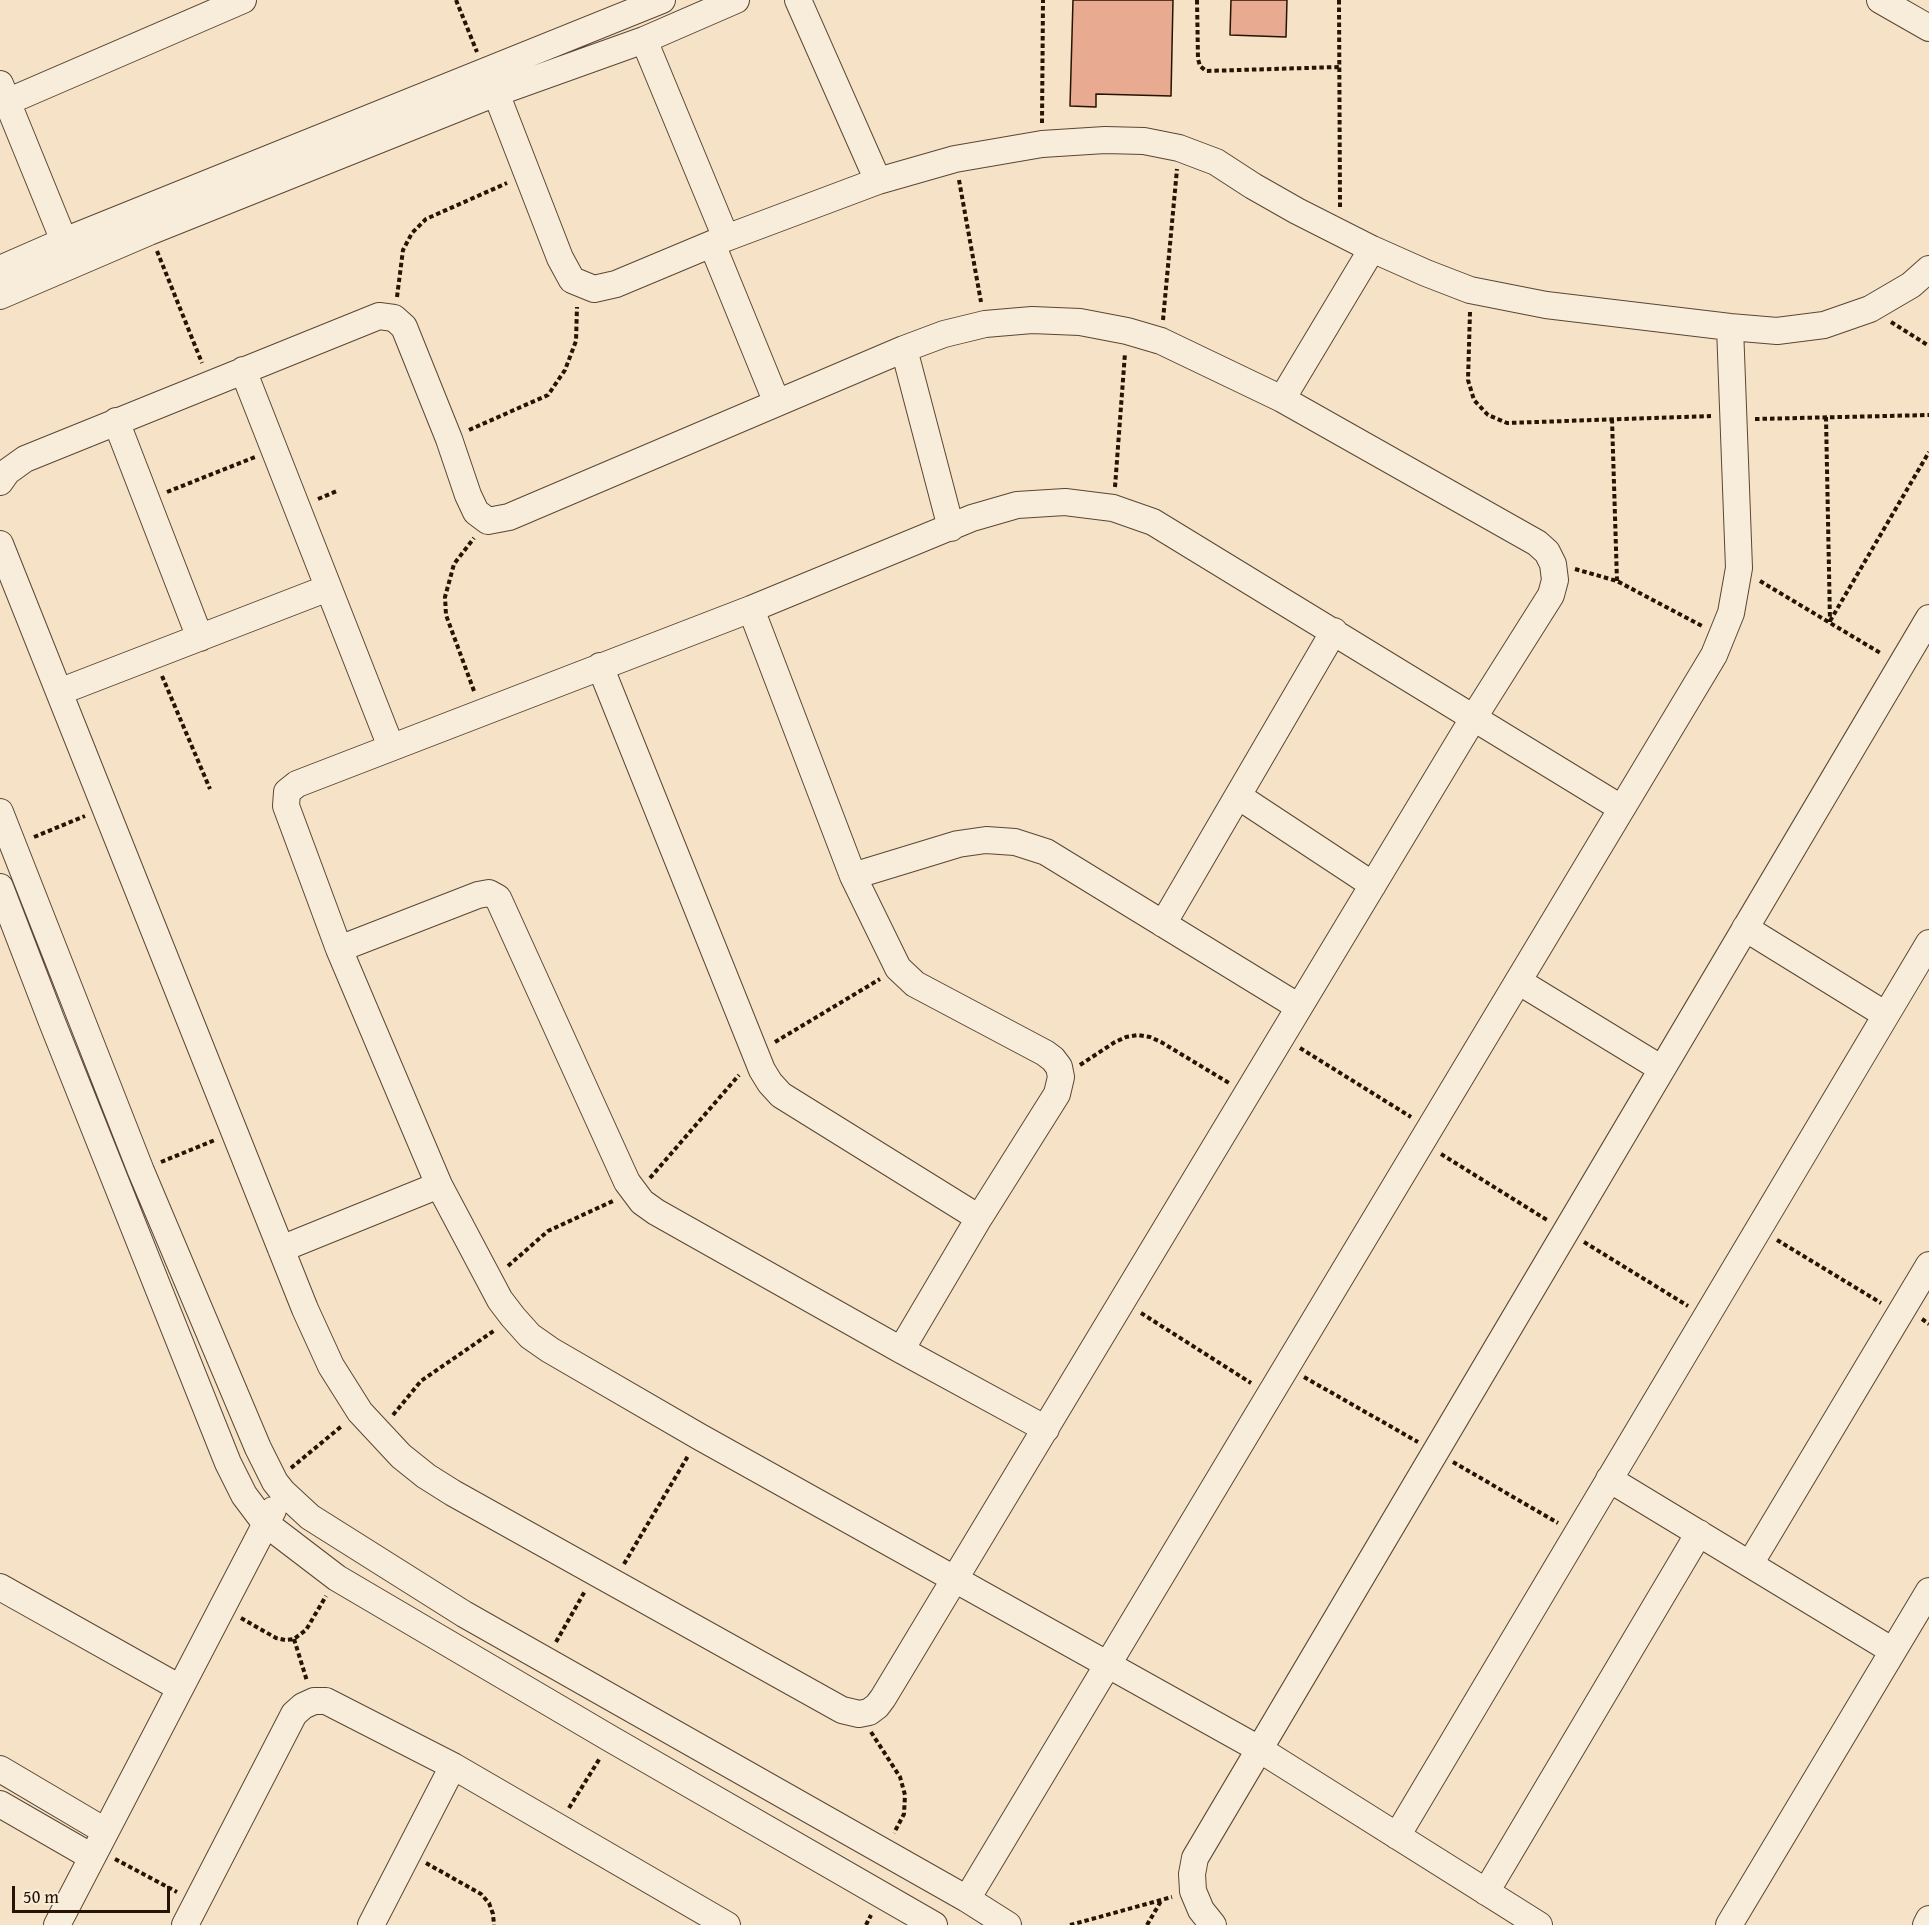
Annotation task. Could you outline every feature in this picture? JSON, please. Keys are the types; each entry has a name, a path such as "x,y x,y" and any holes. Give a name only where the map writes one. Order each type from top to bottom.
{"street":[{"path":"64,241 3,97 243,0"},
{"path":"0,296 490,82 662,0"},
{"path":"0,269 64,241 490,82 644,40 736,0"},
{"path":"798,0 878,181"},
{"path":"1880,0 1929,28"},
{"path":"644,40 777,403"},
{"path":"490,82 560,258 572,280 594,289 615,284 719,241 878,181 955,159 1042,144 1105,140 1144,141 1179,148 1216,162 1253,186 1372,249 1470,290 1546,305 1777,331 1824,325 1870,309 1911,285 1929,269"},
{"path":"1282,399 1372,249"},
{"path":"0,482 7,472 25,459 379,316 394,318 404,327 476,512 488,521 508,517 944,334 985,324 1032,320 1068,321 1127,331 1161,341 1282,399 1537,543 1547,552 1553,564 1555,580 1551,595 1474,717 883,1698 869,1712 859,1714 842,1710 426,1476 378,1434 360,1412 331,1366 305,1309 0,544"},
{"path":"967,1899 1714,655 1731,613 1739,568 1730,327"},
{"path":"904,349 951,528"},
{"path":"243,370 391,747"},
{"path":"116,421 200,638"},
{"path":"1539,1925 1259,1749 700,1437 550,1350 530,1336 500,1300 439,1185 339,949 286,806 287,792 297,784 751,609 972,518 1017,505 1065,502 1113,508 1153,522 1621,808"},
{"path":"59,692 328,588"},
{"path":"751,609 853,876 898,968 915,984 1045,1053 1059,1067 1061,1077 1057,1094 979,1218 901,1350"},
{"path":"1213,1925 1201,1910 1193,1891 1192,1874 1195,1858 1929,618"},
{"path":"1163,924 1334,631"},
{"path":"600,666 762,1070 781,1095 979,1218"},
{"path":"1238,796 1373,885"},
{"path":"0,812 141,1171 258,1448 279,1487 320,1523 464,1614 967,1899 1008,1925"},
{"path":"853,876 958,844 986,840 1015,842 1046,852 1299,1007"},
{"path":"0,887 60,1044 228,1463 244,1495 265,1523 337,1578 934,1925"},
{"path":"339,949 478,895 489,893 498,898 632,1191 642,1202 901,1350 1046,1429"},
{"path":"1745,928 1886,1015"},
{"path":"1397,1836 1929,943"},
{"path":"1518,981 1662,1069"},
{"path":"281,1249 439,1185"},
{"path":"1750,1564 1929,1265"},
{"path":"1610,1479 1893,1651"},
{"path":"57,1925 265,1523 279,1487"},
{"path":"1486,1892 1699,1533"},
{"path":"0,1587 180,1688"},
{"path":"1729,1925 1929,1591"},
{"path":"191,1914 294,1714 303,1706 314,1701 326,1701 453,1766 727,1925"},
{"path":"371,1925 453,1766"},
{"path":"0,1769 97,1846"},
{"path":"0,1804 97,1846"},
{"path":"1926,1925 1929,1919"}],"path":[{"path":"456,0 490,82"},
{"path":"1042,144 1043,0"},
{"path":"1197,0 1198,59 1200,66 1206,71 1339,68"},
{"path":"1339,0 1340,234"},
{"path":"1161,341 1179,148"},
{"path":"955,159 985,324"},
{"path":"394,318 403,250 412,233 426,219 527,174"},
{"path":"149,232 210,384"},
{"path":"449,438 548,395 565,370 576,341 578,310 572,280"},
{"path":"1470,290 1468,380 1474,400 1488,416 1507,423 1612,419 1929,415"},
{"path":"1870,309 1929,346"},
{"path":"1113,508 1127,331"},
{"path":"1826,417 1830,622"},
{"path":"1612,419 1617,581"},
{"path":"147,500 274,449"},
{"path":"1830,622 1929,452"},
{"path":"482,712 446,615 445,597 454,564 488,521"},
{"path":"1553,564 1617,581 1722,636"},
{"path":"1739,568 1901,665"},
{"path":"153,656 210,789"},
{"path":"14,845 105,808"},
{"path":"490,1281 548,1231 632,1191 655,1174 757,1056 771,1044 898,968"},
{"path":"1061,1077 1114,1042 1138,1035 1161,1042 1248,1094"},
{"path":"1282,1036 1429,1129"},
{"path":"141,1171 235,1132"},
{"path":"1758,1229 1899,1314"},
{"path":"1123,1301 1269,1395"},
{"path":"378,1434 421,1382 513,1317"},
{"path":"279,1487 360,1412"},
{"path":"545,1660 700,1437"},
{"path":"222,1607 276,1638 294,1639 306,1630 337,1578"},
{"path":"294,1639 314,1701"},
{"path":"859,1714 900,1777 905,1795 904,1814 883,1852"},
{"path":"557,1827 611,1739"},
{"path":"97,1846 191,1914"},
{"path":"408,1853 481,1894 489,1903 494,1925"},
{"path":"1070,1925 1193,1891"},
{"path":"1147,1925 1161,1900"}],"building":[{"path":"1073,0 1173,0 1171,96 1096,94 1096,107 1070,106"},
{"path":"1231,0 1287,0 1286,37 1230,35"}]}
